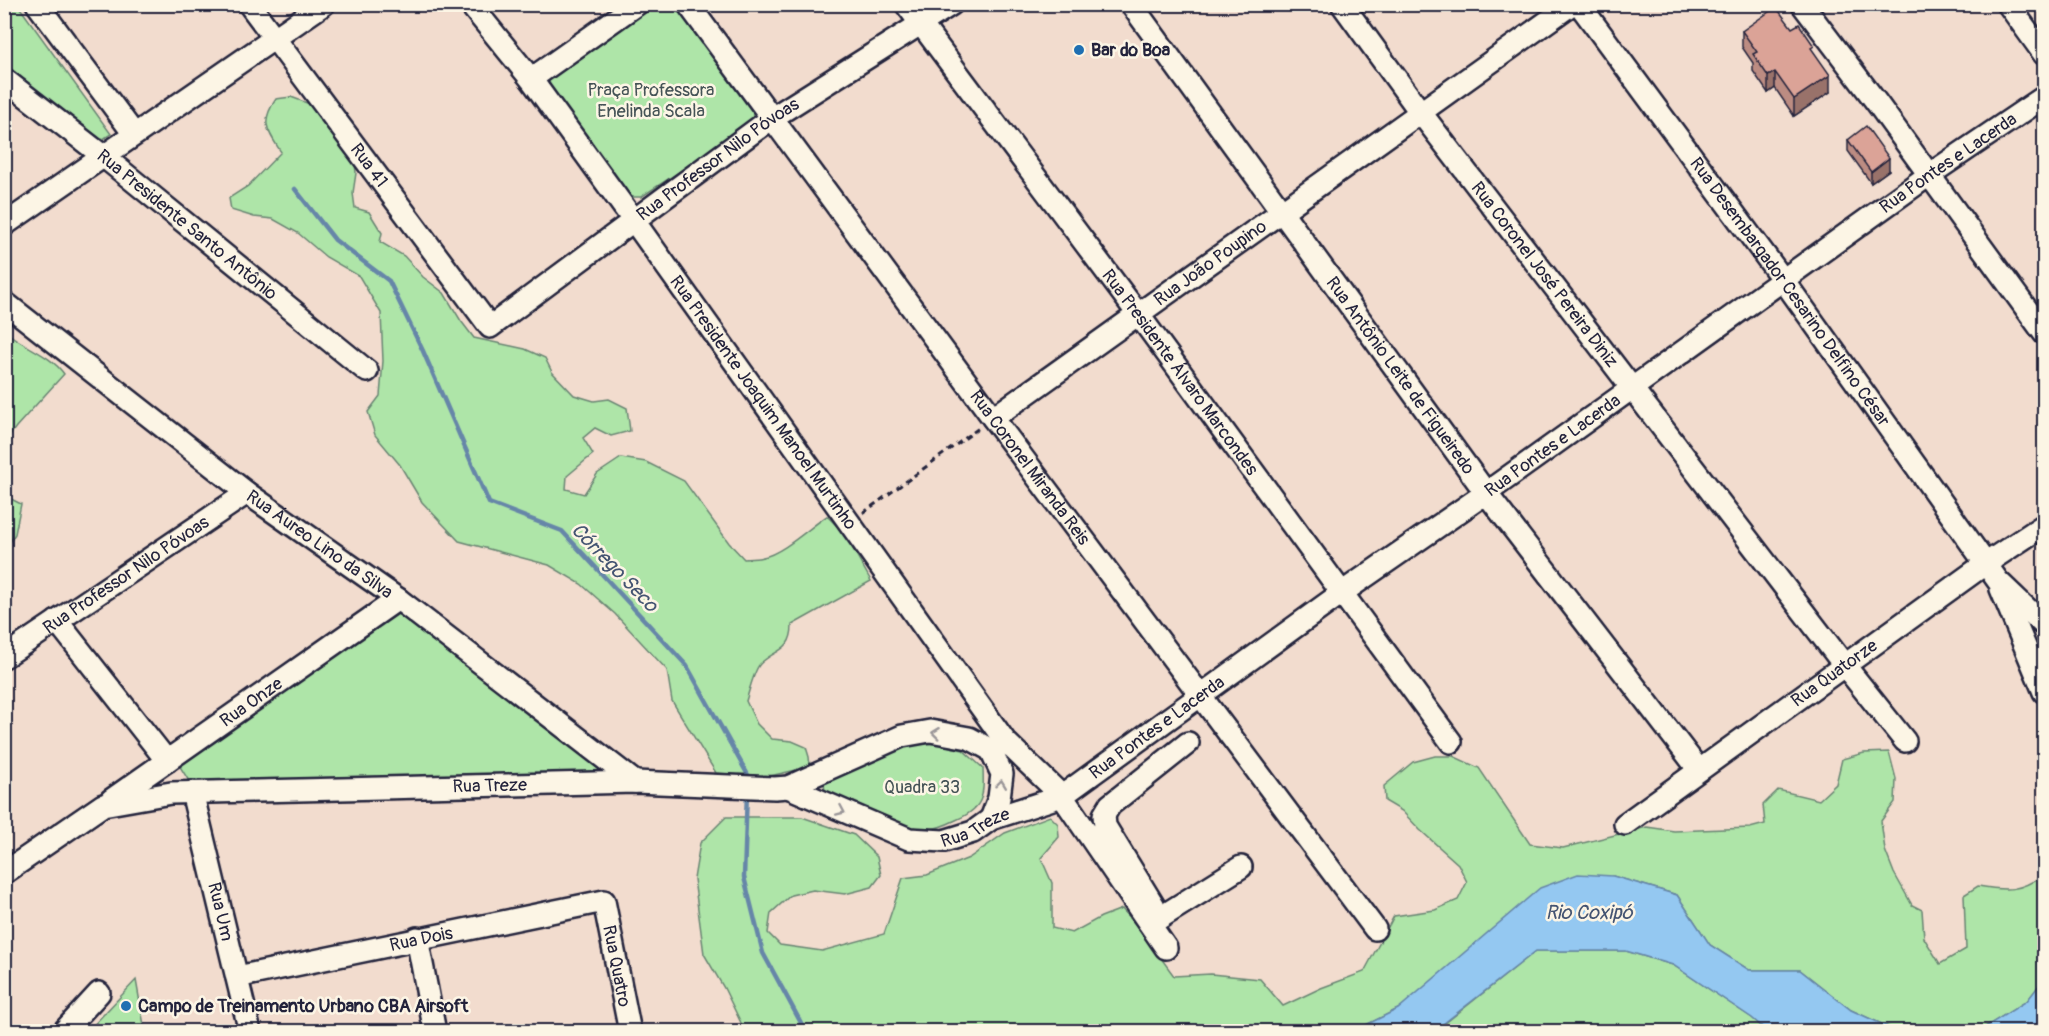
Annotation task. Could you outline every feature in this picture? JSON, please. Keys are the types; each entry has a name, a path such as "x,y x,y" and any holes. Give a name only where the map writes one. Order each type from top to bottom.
{"street":[{"path":"37,4 134,134"},
{"name":"Rua 41","path":"249,4 490,327"},
{"path":"4,225 324,4"},
{"name":"Rua Presidente Joaquim Manoel Murtinho","path":"470,4 531,80 634,221 849,523 998,745 1062,795 1156,920"},
{"path":"531,80 637,4"},
{"name":"Rua Coronel Miranda Reis","path":"688,4 993,418 1375,929"},
{"name":"Rua Presidente Álvaro Marcondes","path":"906,4 1138,314 1451,742"},
{"name":"Rua Professor Nilo Póvoas","path":"490,327 772,118 952,4"},
{"name":"Rua Antônio Leite de Figueiredo","path":"1131,4 1486,493 1700,770"},
{"name":"Rua Coronel José Pereira Diniz","path":"1342,4 1421,112 1845,666 1905,741"},
{"name":"Rua João Poupino","path":"993,418 1572,4"},
{"name":"Rua Desembargador Cesarino Delfino César","path":"1579,4 1784,281 1992,572 2044,625"},
{"path":"1802,4 2044,333"},
{"path":"2008,4 2044,54"},
{"name":"Rua Presidente Santo Antônio","path":"4,79 103,156 367,371"},
{"name":"Rua Pontes e Lacerda","path":"1062,795 1200,694 1784,281 1929,175 2044,97"},
{"name":"Rua Áureo Lino da Silva","path":"4,302 247,493 398,599 635,782"},
{"name":"Rua Professor Nilo Póvoas","path":"4,657 247,493"},
{"name":"Rua Quatorze","path":"1625,824 1845,666 1992,572 2044,525"},
{"name":"Rua Desembargador Cesarino Delfino César","path":"1992,572 2044,692"},
{"name":"Rua Onze","path":"4,873 398,599"},
{"path":"57,621 167,761"},
{"name":"Rua Treze","path":"782,788 902,736 930,731 998,745"},
{"path":"1166,948 1156,920 1105,826 1104,815 1110,805 1188,742"},
{"path":"991,819 999,798 1002,774 998,745"},
{"name":"Rua Treze","path":"103,806 150,796 192,792 635,782 734,786 782,788 909,839 944,841 973,832 991,819 1062,795"},
{"name":"Rua Um","path":"192,792 250,1032"},
{"path":"1156,920 1241,867"},
{"name":"Rua Dois","path":"237,977 604,901"},
{"name":"Rua Quatro","path":"604,901 630,1032"},
{"path":"417,938 435,1032"},
{"path":"63,1032 99,993"}],"path":[{"path":"849,523 993,418"}],"green space":[{"path":"5,5 18,5 111,134 97,143 5,71"},
{"name":"Praça Professora Enelinda Scala","path":"653,5 675,5 753,113 752,124 641,197 630,197 547,87 550,78"},
{"path":"291,97 315,106 354,154 355,208 369,212 382,233 380,242 404,256 423,277 444,293 474,338 525,349 545,358 552,372 574,395 594,401 609,399 627,408 630,431 611,436 595,428 583,438 593,454 567,476 566,489 584,494 597,474 621,458 646,462 684,481 729,543 744,559 761,558 779,551 827,516 844,533 871,581 792,625 786,645 758,667 746,701 757,724 772,739 792,741 806,747 810,767 765,777 716,773 672,701 667,670 615,614 581,584 549,565 459,541 422,502 400,465 375,435 368,412 380,396 383,361 381,313 359,276 326,257 298,233 273,219 254,217 231,210 229,198 248,186 281,152 269,132 268,114 276,99"},
{"path":"5,331 51,361 64,374 5,442"},
{"path":"5,496 21,504 15,534 5,550"},
{"path":"396,610 614,779 192,786 179,765"},
{"name":"Quadra 33","path":"935,743 963,750 983,768 982,794 977,806 948,824 925,830 902,827 825,792 824,783 904,746"},
{"path":"1889,752 1896,779 1895,802 1881,821 1885,850 1894,873 1912,905 1922,910 1924,938 1940,964 1966,949 1964,895 1978,886 2013,889 2028,884 2044,874 2044,979 2027,1001 1979,1031 1897,1031 1851,1010 1800,970 1749,970 1710,945 1677,895 1613,876 1398,1009 1354,1031 745,1031 704,954 694,879 700,843 726,817 802,817 854,835 877,857 881,875 872,887 845,894 813,890 791,895 771,913 768,933 780,945 822,951 884,934 903,878 927,875 969,858 1005,833 1050,816 1058,824 1059,837 1041,858 1052,883 1052,928 1072,933 1101,917 1122,909 1174,976 1211,974 1260,979 1283,1006 1321,988 1364,972 1394,916 1435,910 1458,900 1467,882 1458,864 1402,811 1385,801 1384,786 1413,762 1435,756 1453,756 1479,768 1530,844 1563,848 1647,827 1674,831 1750,828 1765,824 1763,805 1778,790 1819,800 1836,784 1842,759 1864,753"},
{"path":"1536,951 1626,951 1673,965 1752,1018 1767,1031 1434,1032"},
{"name":"Campo de Treinamento Urbano CBA Airsoft","path":"136,980 145,1031 88,1031"}],"water":[{"name":"Rio Coxipó","path":"1578,874 1613,876 1677,895 1710,945 1749,970 1800,970 1851,1010 1897,1031 1767,1031 1752,1018 1673,965 1626,951 1536,951 1434,1031 1354,1031 1398,1009 1540,888"},
{"path":"2044,979 2044,1031 1979,1031 2027,1001"}],"building":[{"path":"1776,7 1792,28 1799,24 1814,46 1811,48 1830,75 1794,99 1775,72 1768,76 1753,54 1757,52 1742,31"},
{"path":"1866,126 1889,158 1871,172 1848,140"}],"waterway":[{"name":"Córrego Seco","path":"295,189 335,240 389,281 423,351 489,503 562,531 687,666 748,775 748,781"},
{"name":"Córrego Seco","path":"747,792 744,877 763,953 806,1032"}],"place":[{"name":"Bar do Boa","path":"1079,50"},
{"name":"Campo de Treinamento Urbano CBA Airsoft","path":"126,1006"}]}
